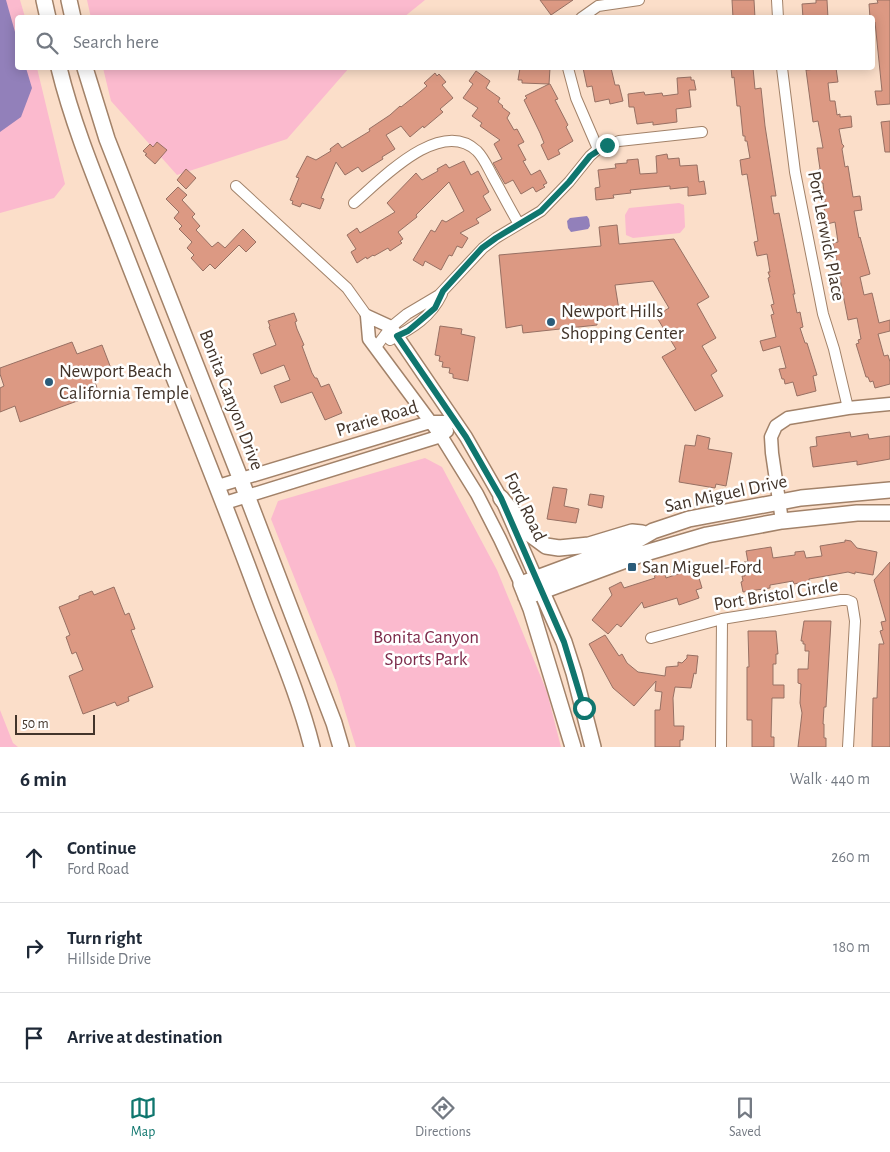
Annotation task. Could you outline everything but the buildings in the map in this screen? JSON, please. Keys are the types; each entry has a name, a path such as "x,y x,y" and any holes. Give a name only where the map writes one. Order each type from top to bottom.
{"main road":[{"path":"44,0 47,15"},
{"path":"69,0 72,15"},
{"name":"Bonita Canyon Drive","path":"86,70 108,139 241,480 334,723 341,747"},
{"path":"61,75 92,170 225,503 299,703 312,747"},
{"name":"San Miguel Drive","path":"524,591 634,542 648,533 689,519 801,498 890,490"},
{"path":"501,498 531,535 546,546 559,548 589,546 632,532 648,533"},
{"name":"San Miguel Drive","path":"539,585 706,535 782,521 857,513 890,513"},
{"name":"Ford Road","path":"539,585 572,665 593,747"},
{"name":"Ford Road","path":"524,591 573,747"}],"street":[{"path":"585,15 598,6 639,0"},
{"path":"777,0 778,15"},
{"path":"569,70 576,98 598,150"},
{"name":"Port Lerwick Place","path":"782,70 795,172 823,314 834,349 848,408"},
{"path":"376,347 394,332 408,331 435,308 443,291 482,248 541,211 569,182 590,156 598,150 619,141 702,132"},
{"path":"354,203 413,154 435,144 460,142 470,146 482,157 518,224"},
{"name":"Ford Road","path":"236,186 347,288 367,316 394,332 476,453 501,498 539,585"},
{"name":"Ford Road","path":"367,316 369,339 441,436 477,494 524,591"},
{"path":"782,521 772,453 771,437 776,426 788,418 848,408 890,404"},
{"name":"Prarie Road","path":"218,486 430,422 456,422"},
{"name":"Prarie Road","path":"225,503 441,436 456,422"},
{"name":"Port Bristol Circle","path":"651,638 722,619 841,600 852,602 855,621 848,747"},
{"path":"721,747 722,619"}],"green space":[{"path":"0,0 20,0 24,15 15,15 15,70 37,70 65,184 54,198 0,213"},
{"path":"87,0 425,0 406,15 90,15"},
{"path":"103,70 347,70 287,139 177,175 111,101"},
{"path":"679,203 684,205 685,227 680,233 633,238 626,235 625,215 629,208"},
{"name":"Bonita Canyon Sports Park","path":"425,458 442,467 497,570 547,692 561,747 356,747 336,682 271,519 278,501"},
{"path":"0,710 13,743 18,747 0,747"}],"shaded area":[{"path":"0,0 6,0 15,32 15,70 27,70 32,88 21,117 0,132"},
{"path":"587,216 590,226 588,229 571,232 567,221 570,218"}],"place":[{"name":"Newport Hills Shopping Center","path":"551,322"},
{"name":"Newport Beach California Temple","path":"49,382"},
{"name":"San Miguel-Ford","path":"632,567"}],"route":[{"path":"584,708 564,642 501,498 466,437 397,336 408,331 435,308 443,291 482,248 541,211 569,182 590,156 607,145"}]}
